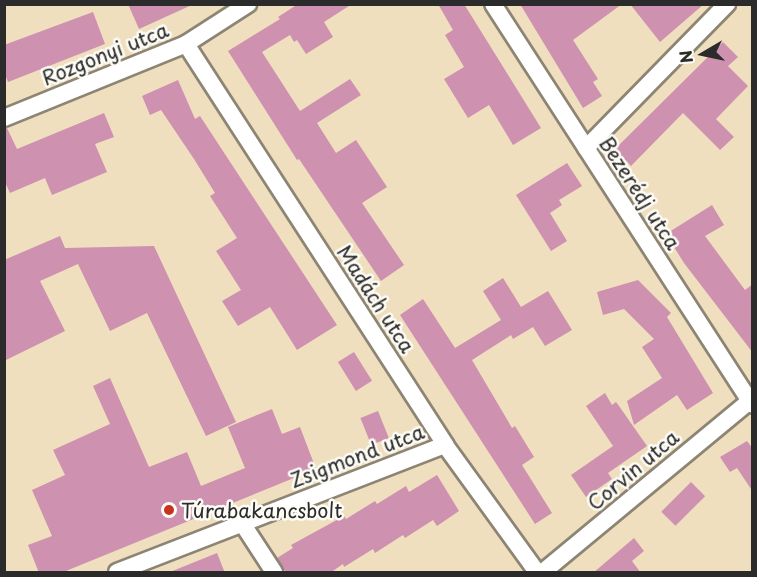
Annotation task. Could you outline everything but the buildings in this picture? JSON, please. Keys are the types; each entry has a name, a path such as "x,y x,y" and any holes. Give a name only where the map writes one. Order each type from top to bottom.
{"street":[{"name":"Rozgonyi utca","path":"4,118 186,44 248,4"},
{"name":"Bezerédj utca","path":"494,4 752,402"},
{"path":"586,148 727,4"},
{"name":"Madách utca","path":"186,44 445,445 537,573"},
{"name":"Corvin utca","path":"543,573 752,402"},
{"name":"Zsigmond utca","path":"117,573 445,445"},
{"path":"242,523 274,573"}],"place":[{"name":"Túrabakancsbolt","path":"169,510"}]}
